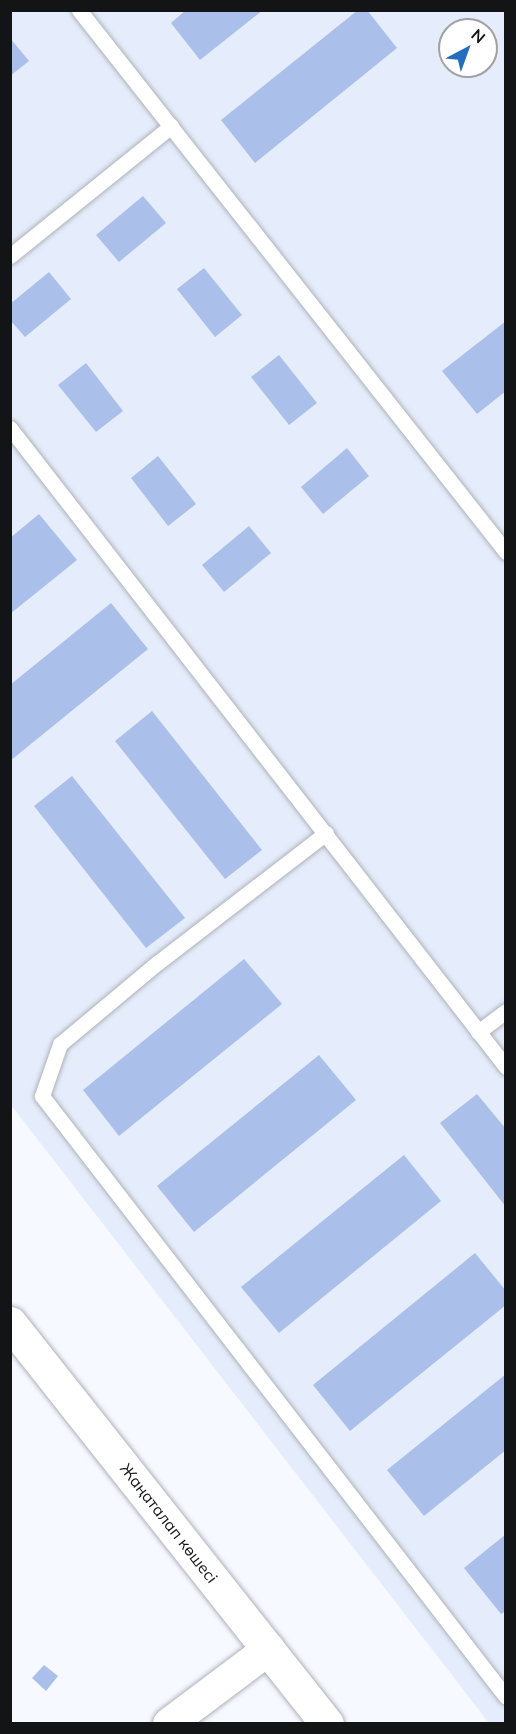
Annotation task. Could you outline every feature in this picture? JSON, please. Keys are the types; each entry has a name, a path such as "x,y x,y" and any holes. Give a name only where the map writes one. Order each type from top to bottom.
{"main road":[{"name":"Жаңаталап көшесі","path":"10,1323 327,1724"}],"street":[{"path":"169,1724 269,1649"}],"lane":[{"path":"79,10 506,552"},
{"path":"10,256 171,126"},
{"path":"10,428 506,1067"},
{"path":"326,833 157,963 60,1044 42,1096 506,1697"},
{"path":"478,1032 506,1011"}],"shaded area":[{"path":"11,11 505,11 505,1723 489,1723 11,1105"}],"building":[{"path":"186,10 263,10 200,60 171,23"},
{"path":"358,10 367,10 397,48 255,163 221,120"},
{"path":"10,38 29,61 10,76"},
{"path":"143,196 166,223 119,262 96,235"},
{"path":"204,268 242,315 215,337 177,289"},
{"path":"49,272 71,299 25,337 10,320 10,304"},
{"path":"506,321 506,391 477,414 442,371"},
{"path":"279,355 317,403 289,425 251,377"},
{"path":"86,363 123,411 96,432 58,385"},
{"path":"347,448 369,476 323,514 301,487"},
{"path":"158,456 196,504 168,526 131,478"},
{"path":"39,514 77,560 10,614 10,538"},
{"path":"249,526 271,553 224,592 202,565"},
{"path":"111,603 148,649 10,761 10,685"},
{"path":"152,711 262,850 225,879 115,741"},
{"path":"72,776 185,918 146,948 34,806"},
{"path":"244,959 282,1004 119,1136 83,1090"},
{"path":"319,1055 356,1100 194,1232 157,1186"},
{"path":"477,1094 506,1129 506,1207 440,1123"},
{"path":"404,1155 441,1201 279,1333 241,1287"},
{"path":"475,1253 506,1291 506,1305 350,1431 313,1385"},
{"path":"506,1374 506,1450 424,1516 387,1470"},
{"path":"506,1534 506,1611 501,1614 464,1568"},
{"path":"44,1665 58,1676 46,1691 32,1678"}]}
